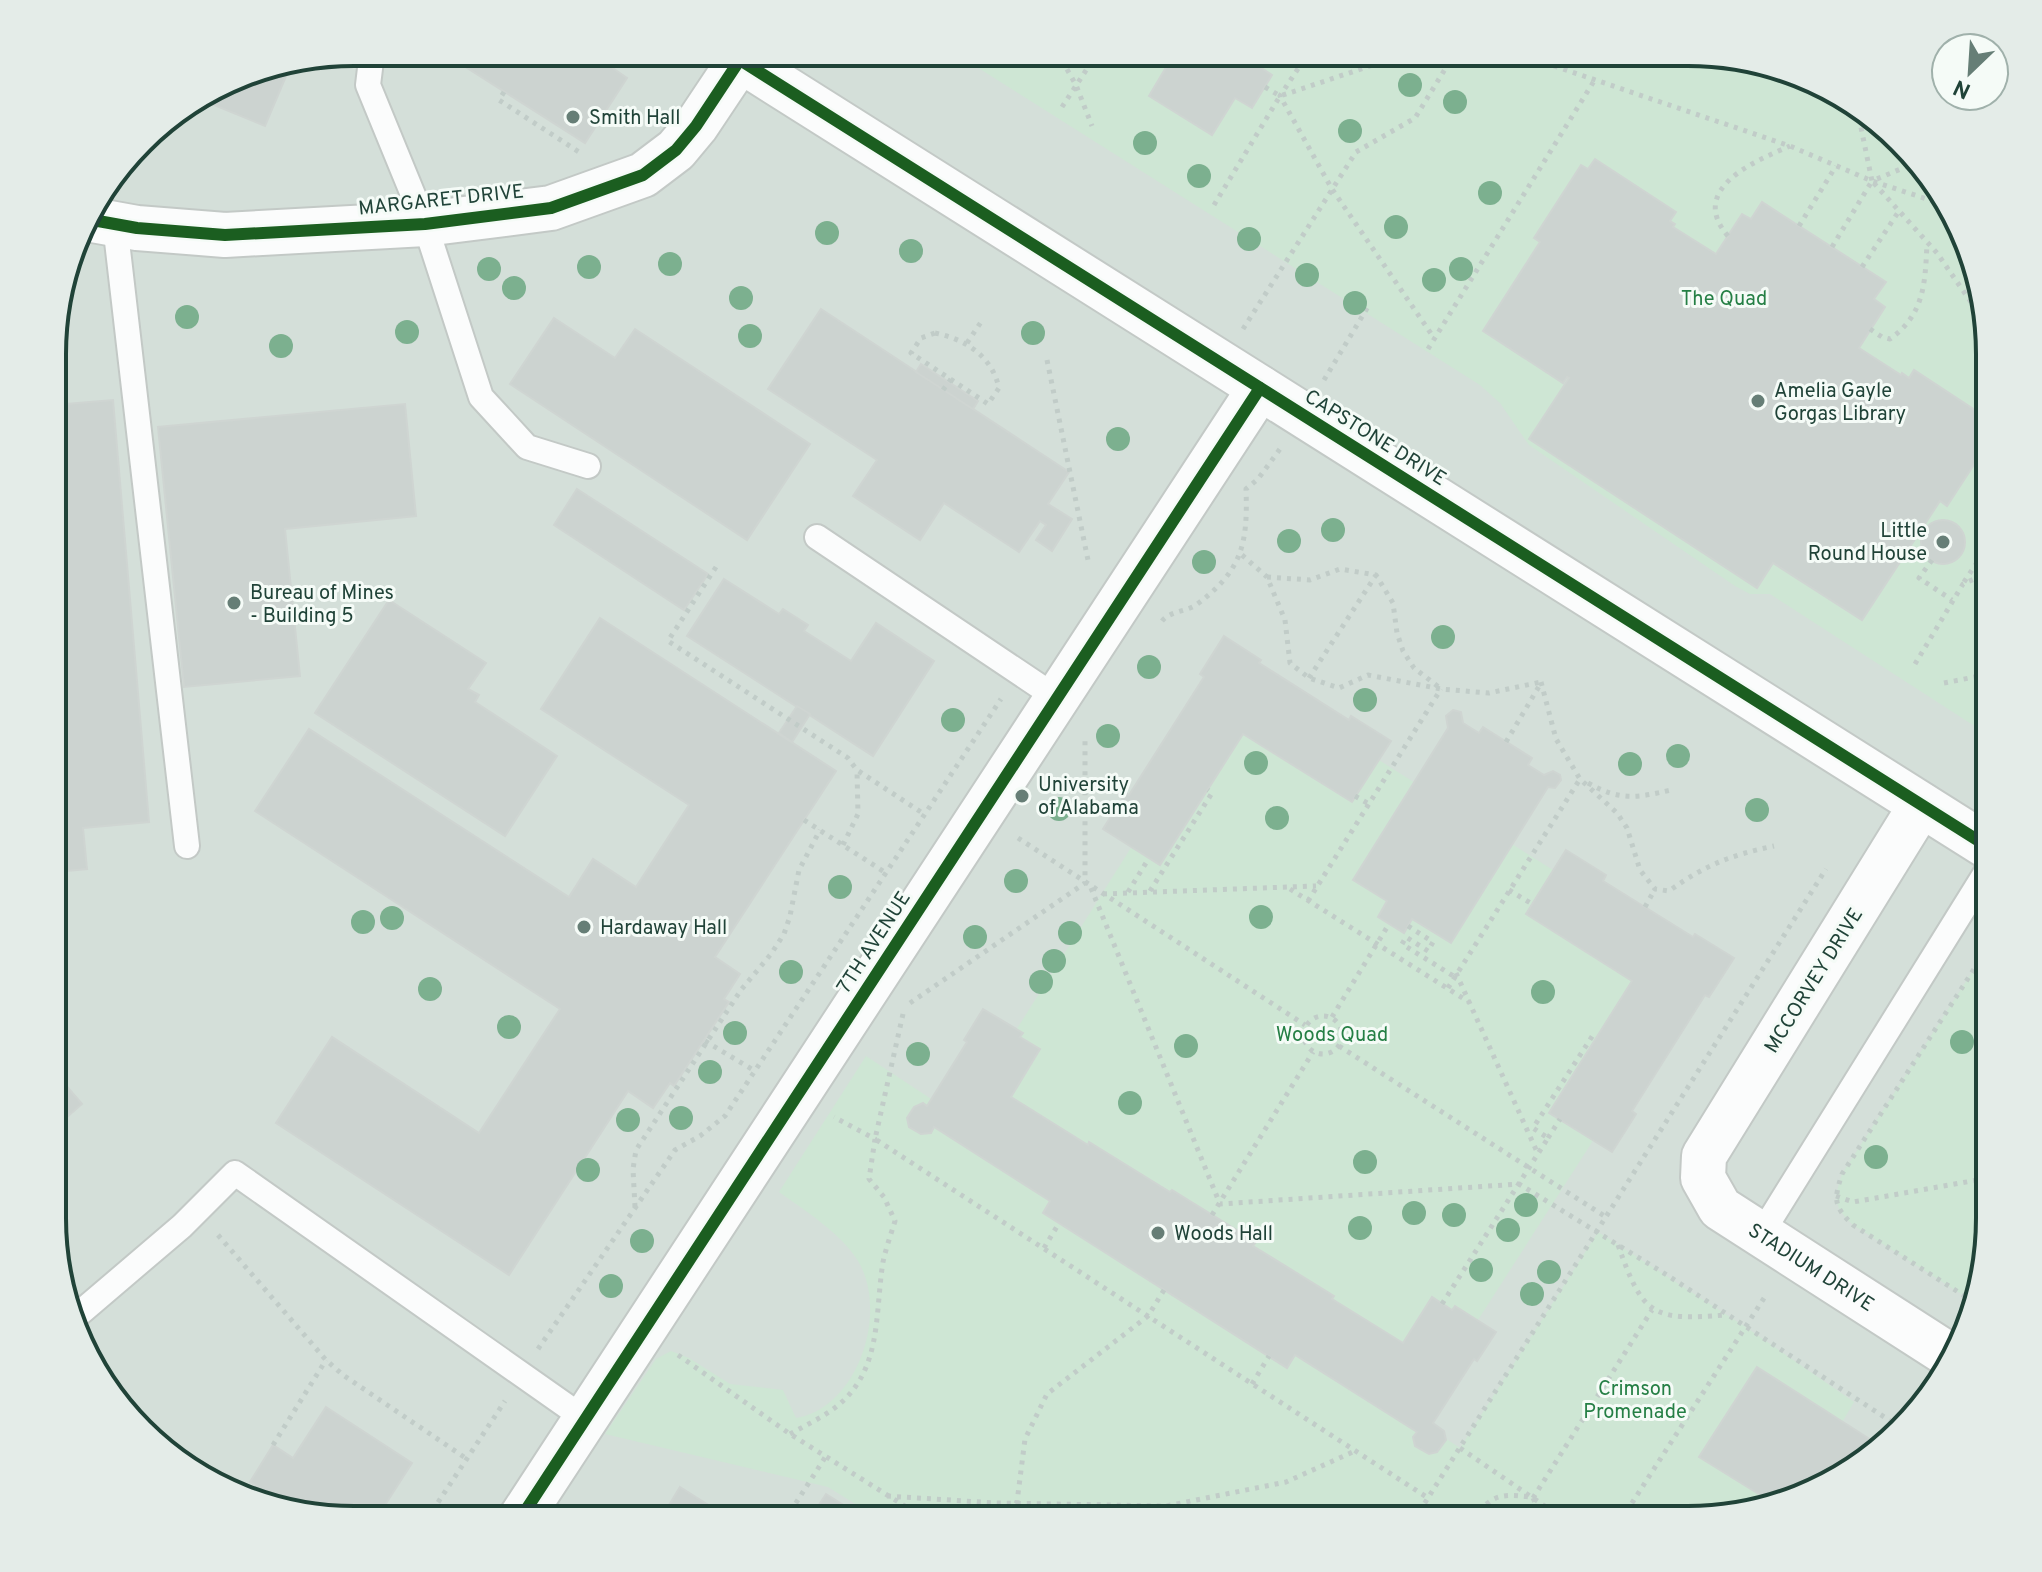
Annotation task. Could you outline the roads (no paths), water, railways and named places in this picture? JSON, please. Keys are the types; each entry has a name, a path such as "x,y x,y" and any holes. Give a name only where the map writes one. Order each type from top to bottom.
{"street":[{"name":"MARGARET DRIVE","path":"101,221 137,228 225,235 425,224 551,208 643,175 676,150 696,126 735,66"},
{"name":"CAPSTONE DRIVE","path":"758,66 1260,388 1976,839"},
{"name":"7TH AVENUE","path":"528,1506 1260,388"},
{"name":"MCCORVEY DRIVE","path":"1704,1156 1921,805"},
{"name":"STADIUM DRIVE","path":"1704,1156 1703,1178 1720,1208 1943,1352"}],"lane":[{"path":"370,66 368,85 425,224 481,397 527,447 588,466"},
{"path":"101,221 187,846"},
{"path":"817,537 1057,698"},
{"path":"1760,1236 1976,889"},
{"path":"81,1312 197,1211 235,1173 585,1419"}],"place":[{"name":"Smith Hall","path":"573,117"},
{"name":"Amelia Gayle Gorgas Library","path":"1758,401"},
{"name":"Little Round House","path":"1943,542"},
{"name":"Bureau of Mines - Building 5","path":"234,603"},
{"name":"University of Alabama","path":"1022,796"},
{"name":"Hardaway Hall","path":"584,927"},
{"name":"Woods Hall","path":"1158,1233"}],"park label":[{"name":"The Quad","path":"1724,298"},
{"name":"Woods Quad","path":"1332,1034"},
{"name":"Crimson Promenade","path":"1635,1400"}]}
